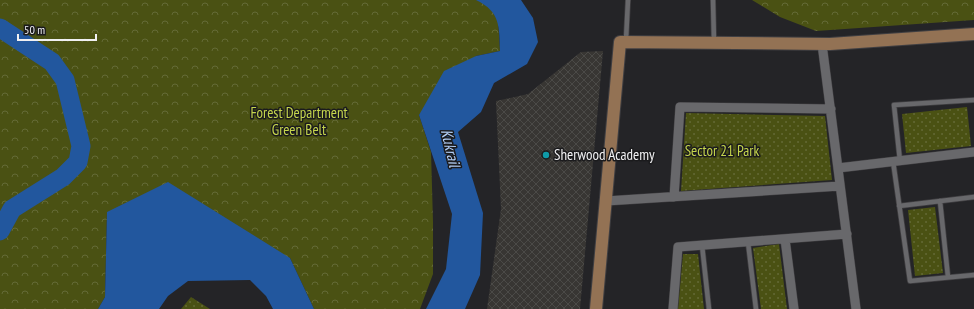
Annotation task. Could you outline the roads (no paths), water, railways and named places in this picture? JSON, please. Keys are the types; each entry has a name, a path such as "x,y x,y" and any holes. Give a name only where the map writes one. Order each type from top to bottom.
{"street":[{"path":"596,309 620,42 822,44 974,34"},
{"path":"822,44 856,309"},
{"path":"674,197 680,107 830,110"},
{"path":"838,168 974,152"},
{"path":"606,201 840,186"},
{"path":"673,309 678,247 847,234"},
{"path":"785,239 794,309"}],"lane":[{"path":"626,42 628,0"},
{"path":"713,0 714,43"},
{"path":"974,100 894,105 899,206 910,281 974,275"},
{"path":"899,206 974,197"},
{"path":"940,201 948,277"},
{"path":"748,242 756,309"},
{"path":"702,245 709,309"}],"water":[{"name":"Kukrail","path":"476,0 521,0 533,18 538,42 527,64 494,83 481,112 458,132 483,213 480,275 465,309 426,309 446,269 452,214 419,115 444,71 476,56 500,51 499,27 497,21 490,10"},
{"path":"168,182 290,258 314,309 273,309 266,296 250,280 188,281 168,296 159,309 98,309 105,297 107,212"}],"waterway":[{"path":"0,28 52,62 65,80 81,146 78,162 63,177 12,209 0,231"}],"place":[{"name":"Sherwood Academy","path":"546,155"}],"park label":[{"name":"Forest Department Green Belt","path":"299,122"},
{"name":"Sector 21 Park","path":"722,151"}]}
